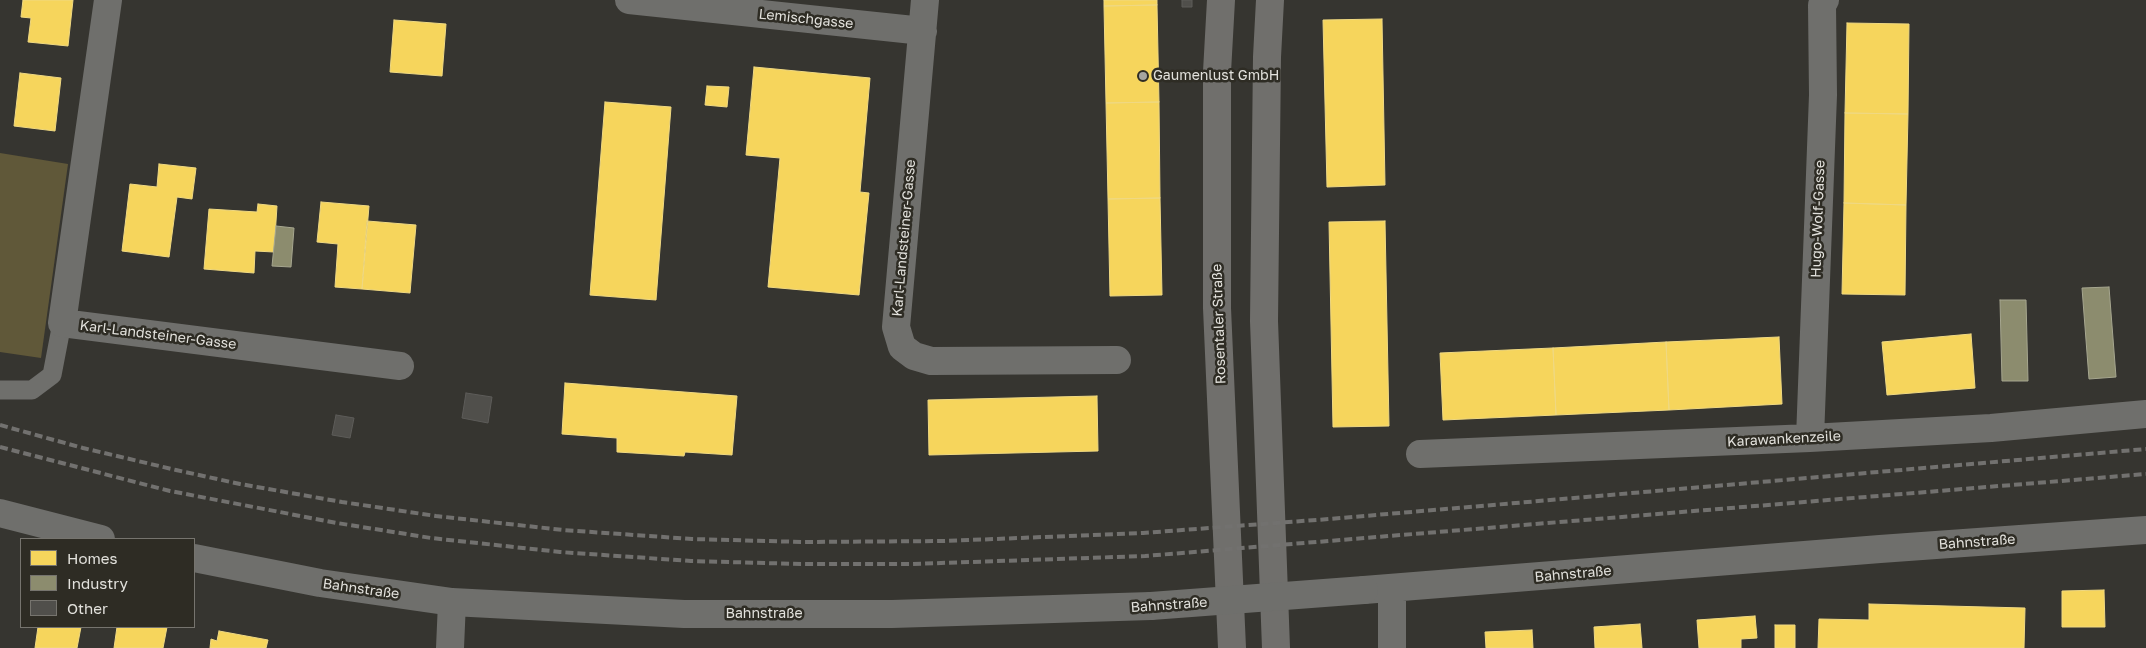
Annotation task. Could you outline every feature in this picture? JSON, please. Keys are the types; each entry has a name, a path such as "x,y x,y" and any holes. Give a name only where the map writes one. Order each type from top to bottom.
{"main road":[{"name":"Rosentaler Straße","path":"1220,0 1217,82 1217,308 1232,648"},
{"path":"1270,0 1267,57 1264,321 1276,648"}],"street":[{"name":"Karl-Landsteiner-Gasse","path":"108,0 62,323 400,366"},
{"name":"Lemischgasse","path":"629,0 923,31"},
{"name":"Karl-Landsteiner-Gasse","path":"925,0 896,327 902,347 914,356 931,361 1117,360"},
{"name":"Hugo-Wolf-Gasse","path":"1810,438 1823,95 1822,5 1825,0"},
{"name":"Karawankenzeile","path":"1420,454 1810,438 1991,428 2146,414"},
{"path":"0,513 97,538"},
{"name":"Bahnstraße","path":"195,558 320,583 452,602 684,614 892,614 1151,606 2146,530"},
{"path":"1392,589 1392,648"},
{"path":"450,648 452,602"}],"lane":[{"path":"0,390 32,390 52,375 62,323"}],"shaded area":[{"path":"0,153 68,164 41,358 0,352"}],"building: Homes":[{"path":"23,0 73,0 68,46 28,42 31,18 21,17"},
{"path":"1104,0 1157,0 1157,5 1104,6"},
{"path":"1157,5 1159,102 1106,103 1104,6"},
{"path":"1382,19 1385,185 1327,187 1323,20"},
{"path":"394,20 446,24 442,76 390,72"},
{"path":"1847,23 1909,24 1908,114 1845,113"},
{"path":"754,67 870,78 860,192 869,193 859,295 768,287 780,158 746,155"},
{"path":"20,73 61,78 55,131 14,126"},
{"path":"707,86 729,87 727,107 705,105"},
{"path":"605,102 671,107 656,300 590,295"},
{"path":"1159,102 1160,198 1108,199 1106,103"},
{"path":"1845,113 1908,114 1906,205 1844,203"},
{"path":"159,164 196,168 192,199 177,197 169,257 122,251 130,184 157,187"},
{"path":"1160,198 1162,295 1110,296 1108,199"},
{"path":"321,202 369,206 362,289 335,287 338,244 317,242"},
{"path":"1844,203 1906,205 1905,295 1842,294"},
{"path":"258,204 277,206 274,252 255,251 254,273 204,269 209,209 257,212"},
{"path":"367,221 416,225 410,293 362,289"},
{"path":"1385,221 1389,426 1333,427 1329,222"},
{"path":"1971,334 1975,388 1887,395 1882,342"},
{"path":"1779,337 1782,404 1669,410 1666,342"},
{"path":"1666,342 1669,410 1556,415 1553,348"},
{"path":"1553,348 1556,415 1443,420 1440,353"},
{"path":"565,383 737,396 732,455 685,452 684,456 617,452 617,438 562,434"},
{"path":"1097,396 1098,451 929,455 928,400"},
{"path":"2104,590 2105,627 2062,627 2062,591"},
{"path":"1869,604 2025,608 2024,648 1818,648 1819,619 1869,620"},
{"path":"1755,616 1757,638 1741,639 1741,648 1699,648 1697,620"},
{"path":"1640,624 1642,648 1595,648 1594,627"},
{"path":"1775,625 1795,625 1795,648 1775,648"},
{"path":"38,628 81,628 77,648 35,648"},
{"path":"117,628 167,628 163,648 114,648"},
{"path":"1532,630 1533,648 1486,648 1485,632"},
{"path":"219,631 268,640 266,648 210,648 211,639 217,641"}],"building: Industry":[{"path":"276,226 294,228 291,267 272,266"},
{"path":"2109,287 2116,377 2089,379 2082,288"},
{"path":"2000,300 2026,300 2028,381 2002,381"}],"building: Other":[{"path":"1182,0 1192,0 1192,7 1182,7"},
{"path":"466,393 492,397 488,423 462,418"},
{"path":"336,415 354,418 350,438 332,435"}],"railway":[{"path":"0,425 83,448 240,484 436,516 563,530 692,539 803,542 945,541 1143,533 1329,519 2146,449"},
{"path":"0,447 170,491 337,523 431,538 560,552 691,561 801,564 912,564 1145,556 2146,474"}],"place":[{"name":"Gaumenlust GmbH","path":"1143,76"}]}
